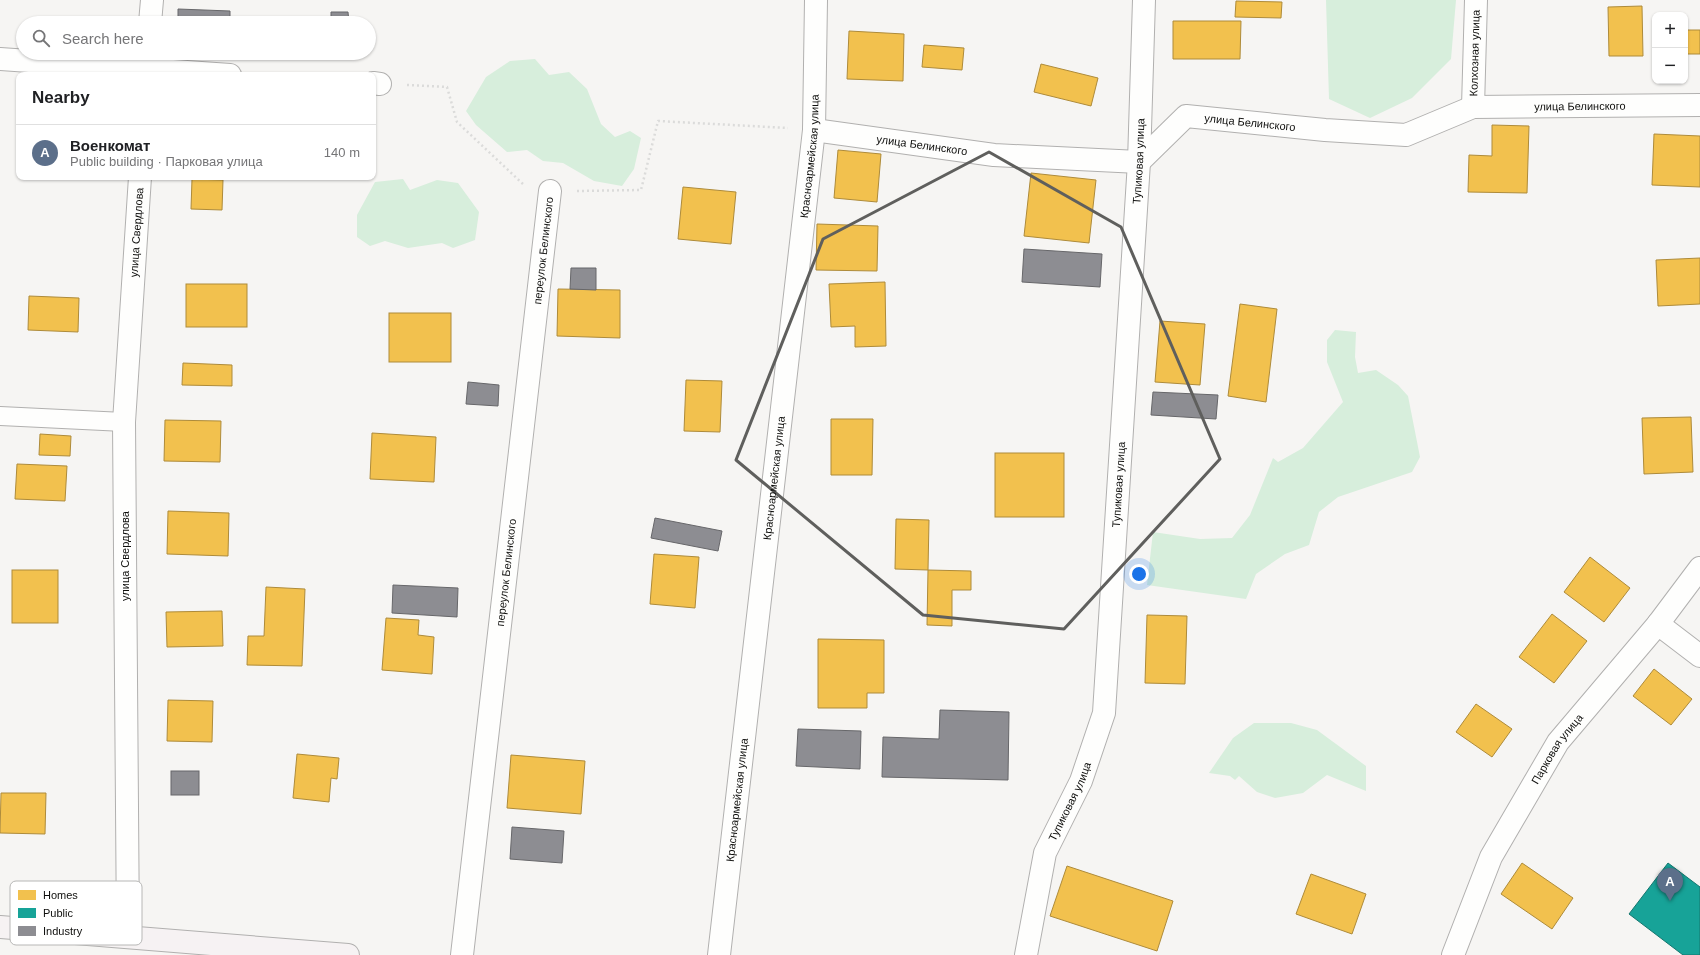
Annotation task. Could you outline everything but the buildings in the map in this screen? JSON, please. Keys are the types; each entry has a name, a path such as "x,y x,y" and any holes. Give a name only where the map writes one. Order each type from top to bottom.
{"main road":[{"path":"0,926 10,927"},
{"path":"142,937 348,955"}],"street":[{"path":"151,16 152,0"},
{"name":"Красноармейская улица","path":"719,955 814,130 816,0"},
{"name":"Тупиковая улица","path":"1026,955 1045,853 1081,781 1104,713 1139,162 1144,0"},
{"name":"Колхозная улица","path":"1473,107 1476,0"},
{"path":"0,59 16,60"},
{"path":"21,60 147,66 202,72"},
{"name":"улица Белинского","path":"814,130 994,155 1139,162 1186,116 1325,130 1406,135 1473,107 1700,105"},
{"name":"улица Свердлова","path":"128,881 124,422 140,180"},
{"name":"переулок Белинского","path":"462,955 550,191"},
{"name":"Парковая улица","path":"1453,955 1491,858 1558,742 1658,624 1700,568"},
{"path":"1658,624 1700,656"}],"lane":[{"path":"0,416 124,422"}],"path":[{"path":"377,84 447,87 457,122 531,191 641,190 658,121 814,130"}],"highlighted area":[{"path":"989,152 1121,227 1220,459 1064,629 923,615 736,460 823,239"}],"green space":[{"path":"1326,0 1456,0 1451,59 1412,98 1370,118 1329,99"},
{"path":"535,59 549,75 569,72 587,89 601,124 615,137 630,131 641,138 634,169 622,186 594,181 563,163 543,161 527,150 507,152 476,125 466,111 486,77 510,61"},
{"path":"403,179 410,190 437,180 458,183 479,212 475,240 453,248 442,243 408,248 385,241 370,246 357,237 357,215 375,182"},
{"path":"1335,330 1356,332 1355,357 1358,373 1376,370 1398,385 1408,396 1420,457 1412,472 1338,497 1319,512 1309,545 1285,554 1256,574 1246,599 1147,585 1153,532 1200,539 1232,538 1250,515 1273,458 1278,462 1303,448 1343,402 1327,362 1327,340"},
{"path":"1254,723 1291,723 1317,730 1366,766 1366,791 1327,775 1303,793 1275,798 1257,792 1239,776 1235,780 1230,776 1209,773 1233,738"}],"place":[{"name":"Военкомат","path":"1670,901"}]}
